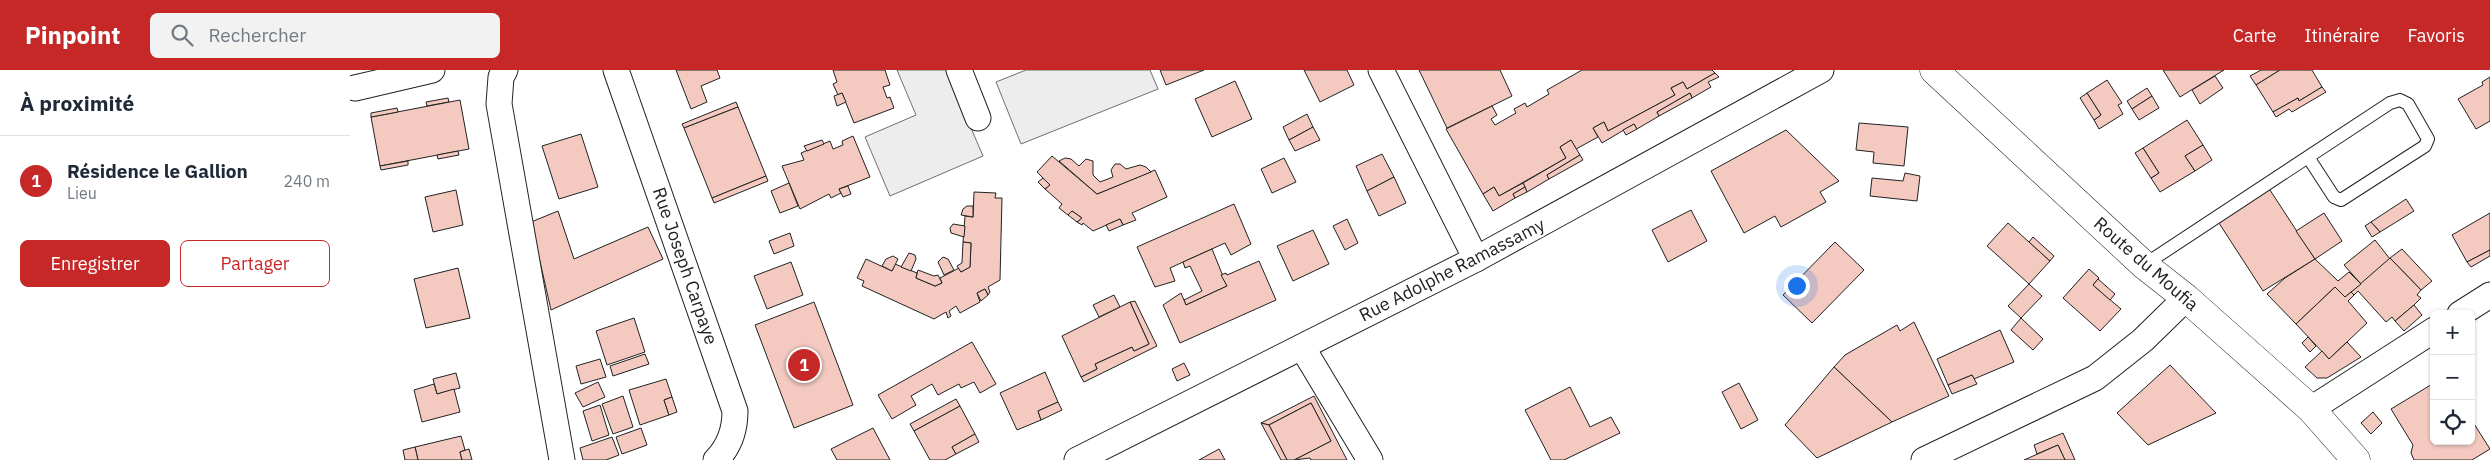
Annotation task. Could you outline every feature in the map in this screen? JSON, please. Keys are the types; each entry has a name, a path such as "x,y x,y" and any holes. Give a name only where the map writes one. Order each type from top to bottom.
{"street":[{"path":"355,88 432,70"},
{"path":"505,70 501,77 499,104 562,460"},
{"name":"Rue Joseph Carpaye","path":"616,70 735,411 735,426 730,441 716,460"},
{"path":"959,70 978,118"},
{"path":"1381,70 1476,259"},
{"name":"Rue Adolphe Ramassamy","path":"1077,460 1476,259 1821,70"},
{"name":"Route du Moufia","path":"1934,70 2144,265 2186,298 2311,409 2356,460"},
{"path":"2466,310 2490,294"},
{"path":"1924,460 2094,378 2143,340 2186,298"},
{"path":"2311,409 2430,333"},
{"path":"1302,347 1370,460"}],"lane":[{"path":"2144,265 2308,157 2394,101 2408,104 2428,139 2425,146 2341,200 2334,197 2308,157"}],"shaded area":[{"path":"897,70 946,70 983,156 890,196 865,137 916,115"},
{"path":"1026,70 1150,70 1158,89 1021,144 996,82"}],"building":[{"path":"676,70 717,70 720,78 701,86 707,102 691,109"},
{"path":"833,70 885,70 890,85 883,87 887,98 890,97 894,108 854,123 842,93 838,95 833,84 837,82"},
{"path":"1160,70 1204,70 1166,85"},
{"path":"1304,70 1347,70 1354,85 1320,102"},
{"path":"1419,70 1500,70 1512,96 1447,128"},
{"path":"1582,70 1712,70 1715,73 1687,89 1683,82 1671,88 1675,95 1608,131 1604,122 1593,128 1598,137 1576,149 1571,140 1560,147 1566,158 1499,196 1494,187 1483,194 1446,129 1492,106 1497,115 1491,119 1495,125 1516,113 1514,109 1525,103 1527,107 1549,94 1547,90"},
{"path":"2163,70 2224,70 2180,97"},
{"path":"2261,70 2280,70 2256,85 2250,76"},
{"path":"2280,70 2312,70 2322,87 2299,101 2298,98 2273,112 2256,85"},
{"path":"1715,73 1719,77 1708,82 1711,87 1692,98 1690,93 1657,112 1659,116 1637,129 1634,124 1602,143 1593,128 1604,122 1608,131 1675,95 1671,88 1683,82 1687,89"},
{"path":"2215,76 2223,88 2200,104 2192,90"},
{"path":"2490,77 2490,121 2476,129 2458,99 2483,85 2482,82"},
{"path":"2107,80 2122,103 2118,105 2123,114 2099,129 2094,120 2101,115 2087,93"},
{"path":"1235,81 1252,119 1212,137 1195,99"},
{"path":"2322,87 2326,92 2292,112 2289,109 2276,117 2273,112 2298,98 2299,101"},
{"path":"2147,88 2152,96 2132,109 2127,101"},
{"path":"842,93 846,102 837,106 834,96"},
{"path":"1690,93 1692,98 1659,116 1657,112"},
{"path":"2087,93 2101,115 2094,120 2080,98"},
{"path":"2152,96 2159,108 2139,120 2132,109"},
{"path":"448,98 449,102 427,106 426,102"},
{"path":"460,100 469,149 380,166 371,117"},
{"path":"736,102 738,107 684,128 682,124"},
{"path":"738,107 766,176 712,198 684,128"},
{"path":"397,108 398,112 371,117 371,113"},
{"path":"1307,114 1313,127 1289,140 1283,127"},
{"path":"2187,120 2203,145 2185,156 2195,171 2160,192 2151,178 2159,173 2143,148"},
{"path":"1859,123 1908,127 1904,166 1873,163 1874,152 1856,150"},
{"path":"1634,124 1637,129 1626,135 1623,130"},
{"path":"1313,127 1320,140 1295,151 1289,140"},
{"path":"1786,130 1839,181 1820,192 1826,202 1781,227 1775,216 1744,233 1711,171"},
{"path":"581,134 598,187 559,199 542,146"},
{"path":"853,136 870,177 839,189 841,193 831,198 829,194 800,209 782,166 804,160 801,153 830,141 833,149 843,145 842,141"},
{"path":"822,140 824,144 807,151 804,146"},
{"path":"1571,140 1580,155 1547,175 1549,179 1527,192 1523,183 1566,158 1560,147"},
{"path":"2203,145 2212,160 2195,171 2185,156"},
{"path":"2143,148 2159,173 2151,178 2135,153"},
{"path":"458,151 459,155 438,159 437,155"},
{"path":"1382,154 1394,177 1367,191 1356,166"},
{"path":"1580,155 1583,160 1549,179 1547,175"},
{"path":"1052,156 1097,194 1155,170 1167,197 1132,213 1136,220 1123,225 1120,219 1093,231 1083,223 1082,225 1077,222 1082,218 1072,211 1068,215 1059,208 1062,204 1045,189 1050,185 1037,172"},
{"path":"1065,158 1071,159 1079,166 1086,159 1093,161 1093,175 1100,182 1113,177 1111,170 1115,164 1120,164 1126,169 1140,165 1146,167 1151,172 1097,194 1059,161"},
{"path":"1284,158 1296,182 1272,193 1261,169"},
{"path":"408,161 408,165 381,170 380,166"},
{"path":"1905,173 1920,176 1917,201 1870,196 1872,178 1903,181"},
{"path":"766,176 768,181 714,203 712,198"},
{"path":"1394,177 1406,203 1379,216 1367,191"},
{"path":"1043,178 1050,185 1045,189 1038,182"},
{"path":"789,183 798,206 780,213 771,191"},
{"path":"1523,183 1525,187 1513,194 1515,198 1493,211 1483,194 1494,187 1499,196"},
{"path":"848,186 851,194 843,197 839,189"},
{"path":"1525,187 1527,192 1515,198 1513,194"},
{"path":"2268,187 2315,259 2263,291 2217,220"},
{"path":"456,190 463,225 433,232 425,197"},
{"path":"974,192 996,193 995,198 1002,198 1000,280 988,287 990,292 988,295 985,289 977,293 980,302 960,313 956,306 949,311 951,316 948,318 946,312 934,319 862,286 864,281 857,278 866,259 892,271 895,264 917,273 916,278 935,286 942,283 940,278 959,268 961,272 970,267 971,243 963,242 965,216 973,217"},
{"path":"2406,199 2414,211 2380,232 2371,222"},
{"path":"1234,204 1251,244 1231,255 1225,243 1170,268 1175,281 1155,287 1137,247"},
{"path":"967,206 973,206 973,217 961,215 963,209"},
{"path":"1691,210 1707,241 1668,262 1652,230"},
{"path":"558,211 574,259 648,227 663,259 551,310 531,222"},
{"path":"1072,211 1082,218 1077,222 1068,215"},
{"path":"2324,213 2342,241 2315,259 2296,231"},
{"path":"2490,213 2490,250 2467,262 2452,235"},
{"path":"1120,219 1123,225 1109,231 1106,225"},
{"path":"1347,219 1358,243 1345,250 1333,226"},
{"path":"2371,222 2380,232 2372,237 2365,226"},
{"path":"2008,223 2050,261 2029,284 1987,246"},
{"path":"953,224 965,226 964,237 951,233 950,228"},
{"path":"1313,230 1329,264 1293,281 1277,246"},
{"path":"790,233 794,246 774,254 769,241"},
{"path":"2033,237 2054,256 2050,261 2029,242"},
{"path":"2375,240 2390,259 2361,284 2344,265"},
{"path":"963,242 971,243 970,267 961,272 957,266 962,263"},
{"path":"1835,242 1864,270 1812,323 1783,295"},
{"path":"1212,249 1227,286 1186,305 1184,300 1202,291 1190,266 1185,268 1183,262"},
{"path":"2402,249 2432,281 2421,290 2390,258"},
{"path":"2490,250 2490,256 2471,267 2467,262"},
{"path":"909,253 915,255 916,259 911,271 901,267"},
{"path":"893,256 898,259 892,271 882,266 886,259"},
{"path":"943,257 948,259 954,270 944,275 938,262"},
{"path":"2390,258 2421,290 2417,295 2421,298 2395,321 2392,317 2386,322 2358,291 2354,295 2351,292"},
{"path":"2315,259 2338,281 2349,272 2361,284 2345,297 2335,287 2296,324 2267,294 2285,278"},
{"path":"1259,261 1276,300 1180,343 1163,305 1181,293 1186,305 1227,286 1221,275 1226,273 1227,275"},
{"path":"791,262 803,295 767,309 754,276"},
{"path":"458,268 470,318 426,328 414,279"},
{"path":"2089,269 2099,278 2093,285 2121,309 2100,331 2063,298"},
{"path":"918,270 934,276 938,275 942,283 935,286 916,278"},
{"path":"2098,279 2115,294 2110,300 2093,285"},
{"path":"2029,284 2042,296 2021,318 2008,306"},
{"path":"2335,287 2345,297 2351,292 2354,295 2348,301 2367,323 2329,359 2296,324"},
{"path":"985,289 988,295 981,301 977,293"},
{"path":"1114,295 1120,307 1099,317 1093,305"},
{"path":"1135,301 1157,346 1084,382 1081,377 1097,369 1095,364 1132,347 1134,351 1149,344 1130,302"},
{"path":"814,302 853,405 794,428 755,325"},
{"path":"1130,302 1149,344 1134,351 1132,347 1095,364 1097,369 1081,377 1062,336"},
{"path":"2414,305 2422,315 2404,331 2395,321"},
{"path":"634,318 645,352 607,365 596,331"},
{"path":"2021,318 2043,339 2033,350 2011,330"},
{"path":"1914,322 1949,396 1892,422 1834,367 1845,355 1897,325 1900,331"},
{"path":"2000,330 2014,362 1974,379 1972,375 1948,385 1937,359"},
{"path":"2308,337 2316,346 2310,352 2302,343"},
{"path":"972,342 996,384 980,393 974,382 961,388 959,384 938,395 932,384 911,396 916,405 892,419 878,395"},
{"path":"2347,342 2361,357 2327,378 2317,378 2305,367 2322,351 2329,359"},
{"path":"645,354 649,364 613,376 610,366"},
{"path":"600,359 606,377 581,384 576,366"},
{"path":"1184,363 1190,375 1177,381 1172,369"},
{"path":"2170,365 2216,413 2148,445 2117,413"},
{"path":"1834,367 1892,422 1817,458 1785,425"},
{"path":"1045,372 1058,402 1038,411 1041,420 1017,430 1000,393"},
{"path":"456,373 460,388 437,394 433,379"},
{"path":"1972,375 1977,384 1952,394 1948,385"},
{"path":"666,379 672,397 664,400 669,415 640,425 629,390"},
{"path":"598,382 605,397 583,407 575,393"},
{"path":"1739,383 1758,420 1741,429 1722,392"},
{"path":"434,384 437,394 454,389 460,412 422,422 414,390"},
{"path":"2430,385 2430,445 2475,445 2475,425 2490,449 2472,460 2414,460 2411,453 2413,445 2391,409"},
{"path":"1570,387 1590,427 1611,417 1620,433 1564,460 1551,460 1525,410"},
{"path":"623,396 633,427 613,434 602,404"},
{"path":"1314,396 1347,460 1311,460 1310,458 1294,460 1331,441 1311,403 1269,425 1261,423"},
{"path":"672,397 677,412 669,415 664,400"},
{"path":"956,399 960,406 914,431 910,424"},
{"path":"1058,402 1062,410 1041,420 1038,411"},
{"path":"1311,403 1331,441 1294,460 1287,460 1269,425"},
{"path":"600,405 609,435 592,441 583,411"},
{"path":"960,406 975,434 952,447 956,454 945,460 930,460 914,431"},
{"path":"2373,412 2382,423 2371,434 2361,423"},
{"path":"1261,423 1269,425 1287,460 1281,460"},
{"path":"641,428 647,445 622,454 616,437"},
{"path":"873,428 890,460 837,460 831,449"},
{"path":"2063,433 2075,460 2065,460 2058,445 2037,454 2034,445"},
{"path":"975,434 979,442 956,454 952,447"},
{"path":"461,436 465,450 460,452 462,460 418,460 415,447"},
{"path":"612,437 619,455 606,460 583,460 580,448"},
{"path":"2058,445 2065,460 2024,460"},
{"path":"415,447 418,460 405,460 403,450"},
{"path":"469,449 472,460 462,460 460,452"},
{"path":"1219,449 1225,460 1199,460"}],"place":[{"name":"Résidence le Gallion","path":"804,365"}]}
